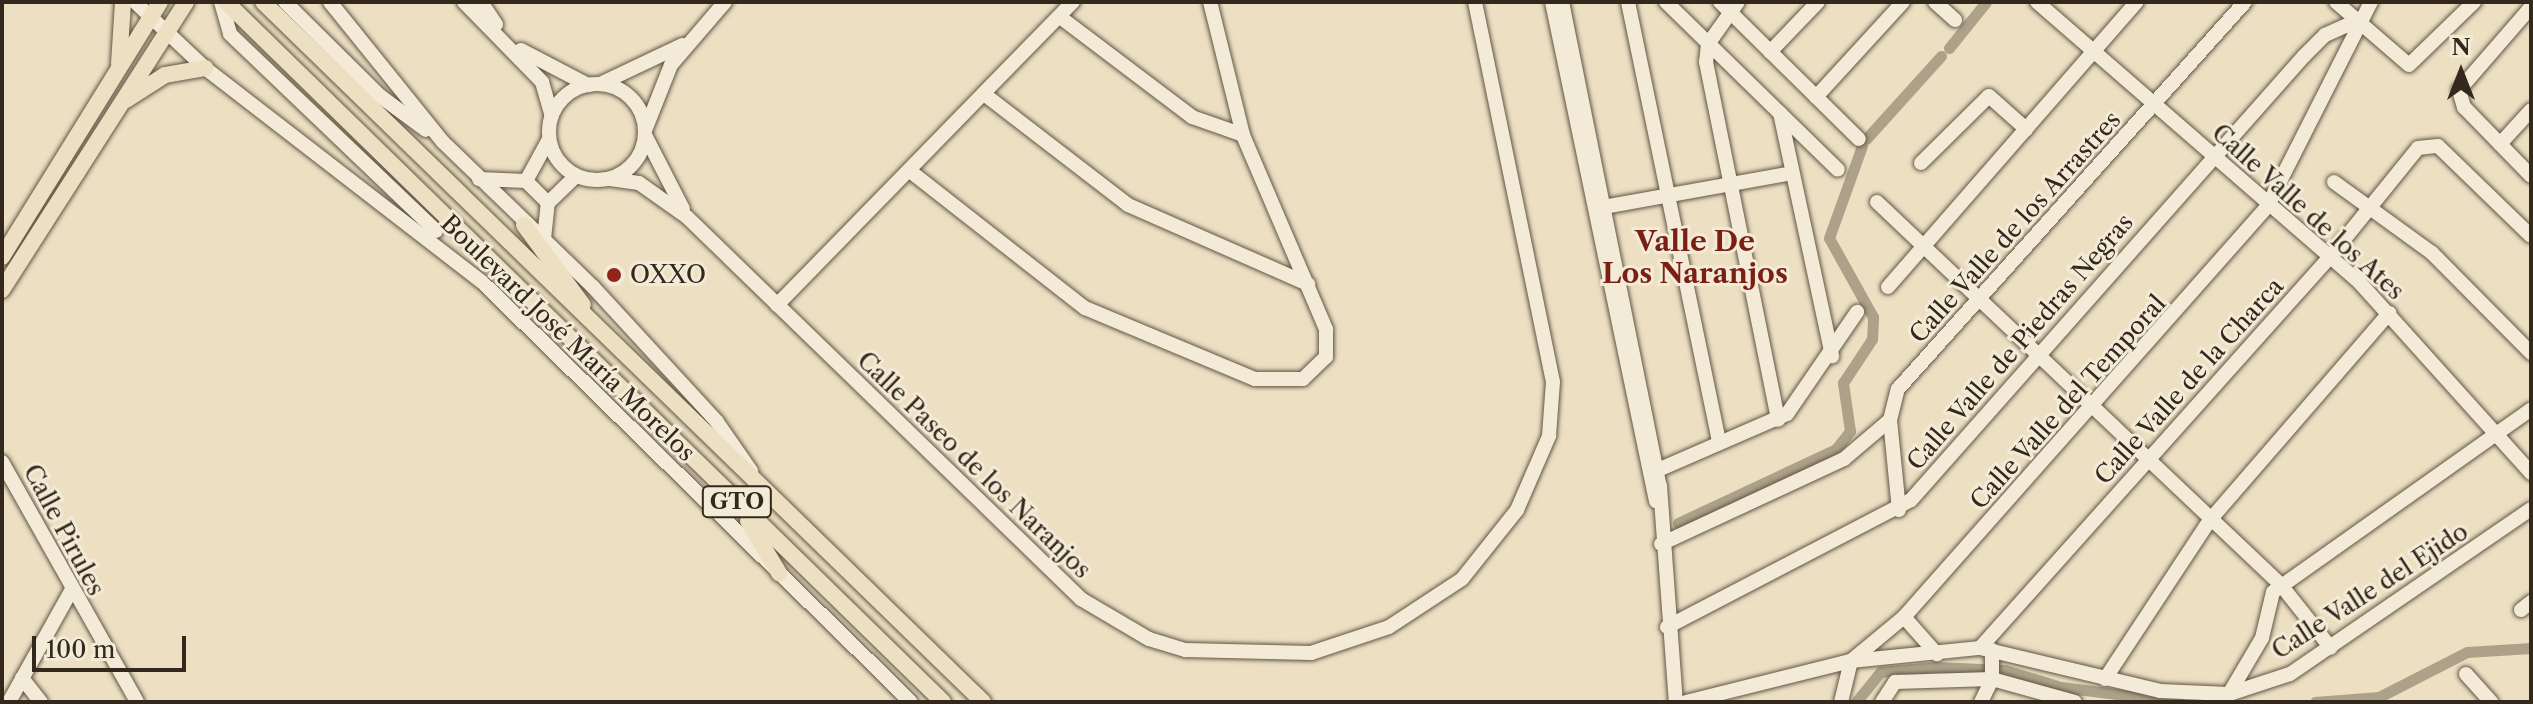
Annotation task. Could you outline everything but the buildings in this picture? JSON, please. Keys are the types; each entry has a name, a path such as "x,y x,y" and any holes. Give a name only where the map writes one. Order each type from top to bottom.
{"main road":[{"path":"113,83 123,2"},
{"path":"2,257 113,83 160,2"},
{"path":"2,290 186,2"},
{"name":"Boulevard José María Morelos","path":"223,2 943,702"},
{"name":"Boulevard José María Morelos","path":"263,2 983,702"},
{"path":"116,109 165,75 205,68"},
{"path":"524,225 599,330"},
{"path":"737,502 779,573"}],"street":[{"name":"Boulevard José María Morelos","path":"135,2 165,34 205,68 482,282 911,702"},
{"path":"223,2 230,34 482,282"},
{"path":"285,2 380,96 443,142"},
{"path":"330,2 443,142 524,225 544,239 717,422 759,482"},
{"path":"464,2 542,82 552,116 549,138 526,181"},
{"path":"481,2 522,50 593,85 631,98 646,133"},
{"path":"544,239 548,203 576,176 610,179 638,159 646,133 686,42 725,2"},
{"path":"777,305 1073,2"},
{"path":"910,171 1085,308 1255,379 1290,383 1320,369 1328,344 1308,284 1243,135 1210,2"},
{"name":"Calle Paseo de los Naranjos","path":"610,179 639,183 687,217 1038,561 1116,623 1185,650 1268,657 1348,644 1389,627 1430,604 1493,546 1538,469 1554,406 1475,2"},
{"path":"1552,2 1600,208"},
{"path":"1562,2 1652,472 1676,702"},
{"path":"1628,2 1719,443"},
{"path":"1666,2 1838,170"},
{"path":"1770,52 1818,2"},
{"path":"1816,97 1903,2"},
{"path":"1935,2 1955,20"},
{"name":"Calle Valle de los Ates","path":"2037,2 2389,313 2531,473"},
{"path":"1888,287 2137,2"},
{"name":"Calle Valle de los Arrastres","path":"1899,510 1890,420 1898,389 2245,2"},
{"path":"2336,2 2399,58 2418,61 2474,2"},
{"name":"Calle Valle del Temporal","path":"1686,702 1851,661 1904,617 2267,207 2357,21 2371,2"},
{"path":"1778,420 1730,183 1708,44 1730,5 1770,52 1859,139"},
{"path":"2531,7 2459,90 2464,107 2531,176"},
{"path":"1060,17 1170,103 1215,129 1243,135"},
{"name":"Calle Valle de Piedras Negras","path":"1667,627 1899,510 2036,352 2317,42 2357,21"},
{"path":"552,116 569,93 686,42"},
{"path":"984,94 1128,205 1308,284"},
{"path":"1921,163 1989,96 2026,129"},
{"path":"2500,144 2531,110"},
{"path":"1780,113 1832,356"},
{"name":"Calle Paseo de los Naranjos","path":"646,133 687,217"},
{"path":"549,138 576,176"},
{"name":"Calle Valle de la Charca","path":"1986,649 2147,461 2329,258 2369,203 2427,143 2531,236"},
{"path":"1600,208 1792,173"},
{"path":"478,179 526,181 548,203"},
{"path":"2334,182 2369,203 2453,272 2531,353"},
{"path":"1877,202 2036,352 2091,409 2281,585 2331,648"},
{"path":"1652,472 1778,420 1803,400 1857,312"},
{"path":"2105,679 2210,520 2389,313"},
{"path":"2229,694 2257,651 2281,585 2531,409"},
{"path":"1661,544 1844,459 1890,420"},
{"name":"Calle Pirules","path":"2,462 71,591 137,702"},
{"name":"Calle Valle del Ejido","path":"1851,661 1986,649 2179,694 2229,694 2290,674 2531,509"},
{"path":"9,702 71,591"},
{"path":"1904,617 1937,654"},
{"path":"1981,702 1992,679 1986,649"},
{"path":"1841,702 1851,661"},
{"path":"2466,674 2491,702"},
{"path":"22,678 41,702"},
{"path":"1882,702 1889,686 1906,680 1992,679 2075,702"}],"waterway":[{"path":"1949,48 1986,2"},
{"path":"1866,139 1941,56"},
{"path":"1678,523 1836,449 1850,431 1843,383 1872,339 1873,317 1829,238 1862,146"},
{"path":"2315,702 2379,697 2467,652 2531,648"},
{"path":"1856,702 1880,672 1935,667 2005,670 2061,687 2179,702"}],"place":[{"name":"OXXO","path":"614,275"}],"district":[{"name":"Valle De Los Naranjos","path":"1695,257"}]}
